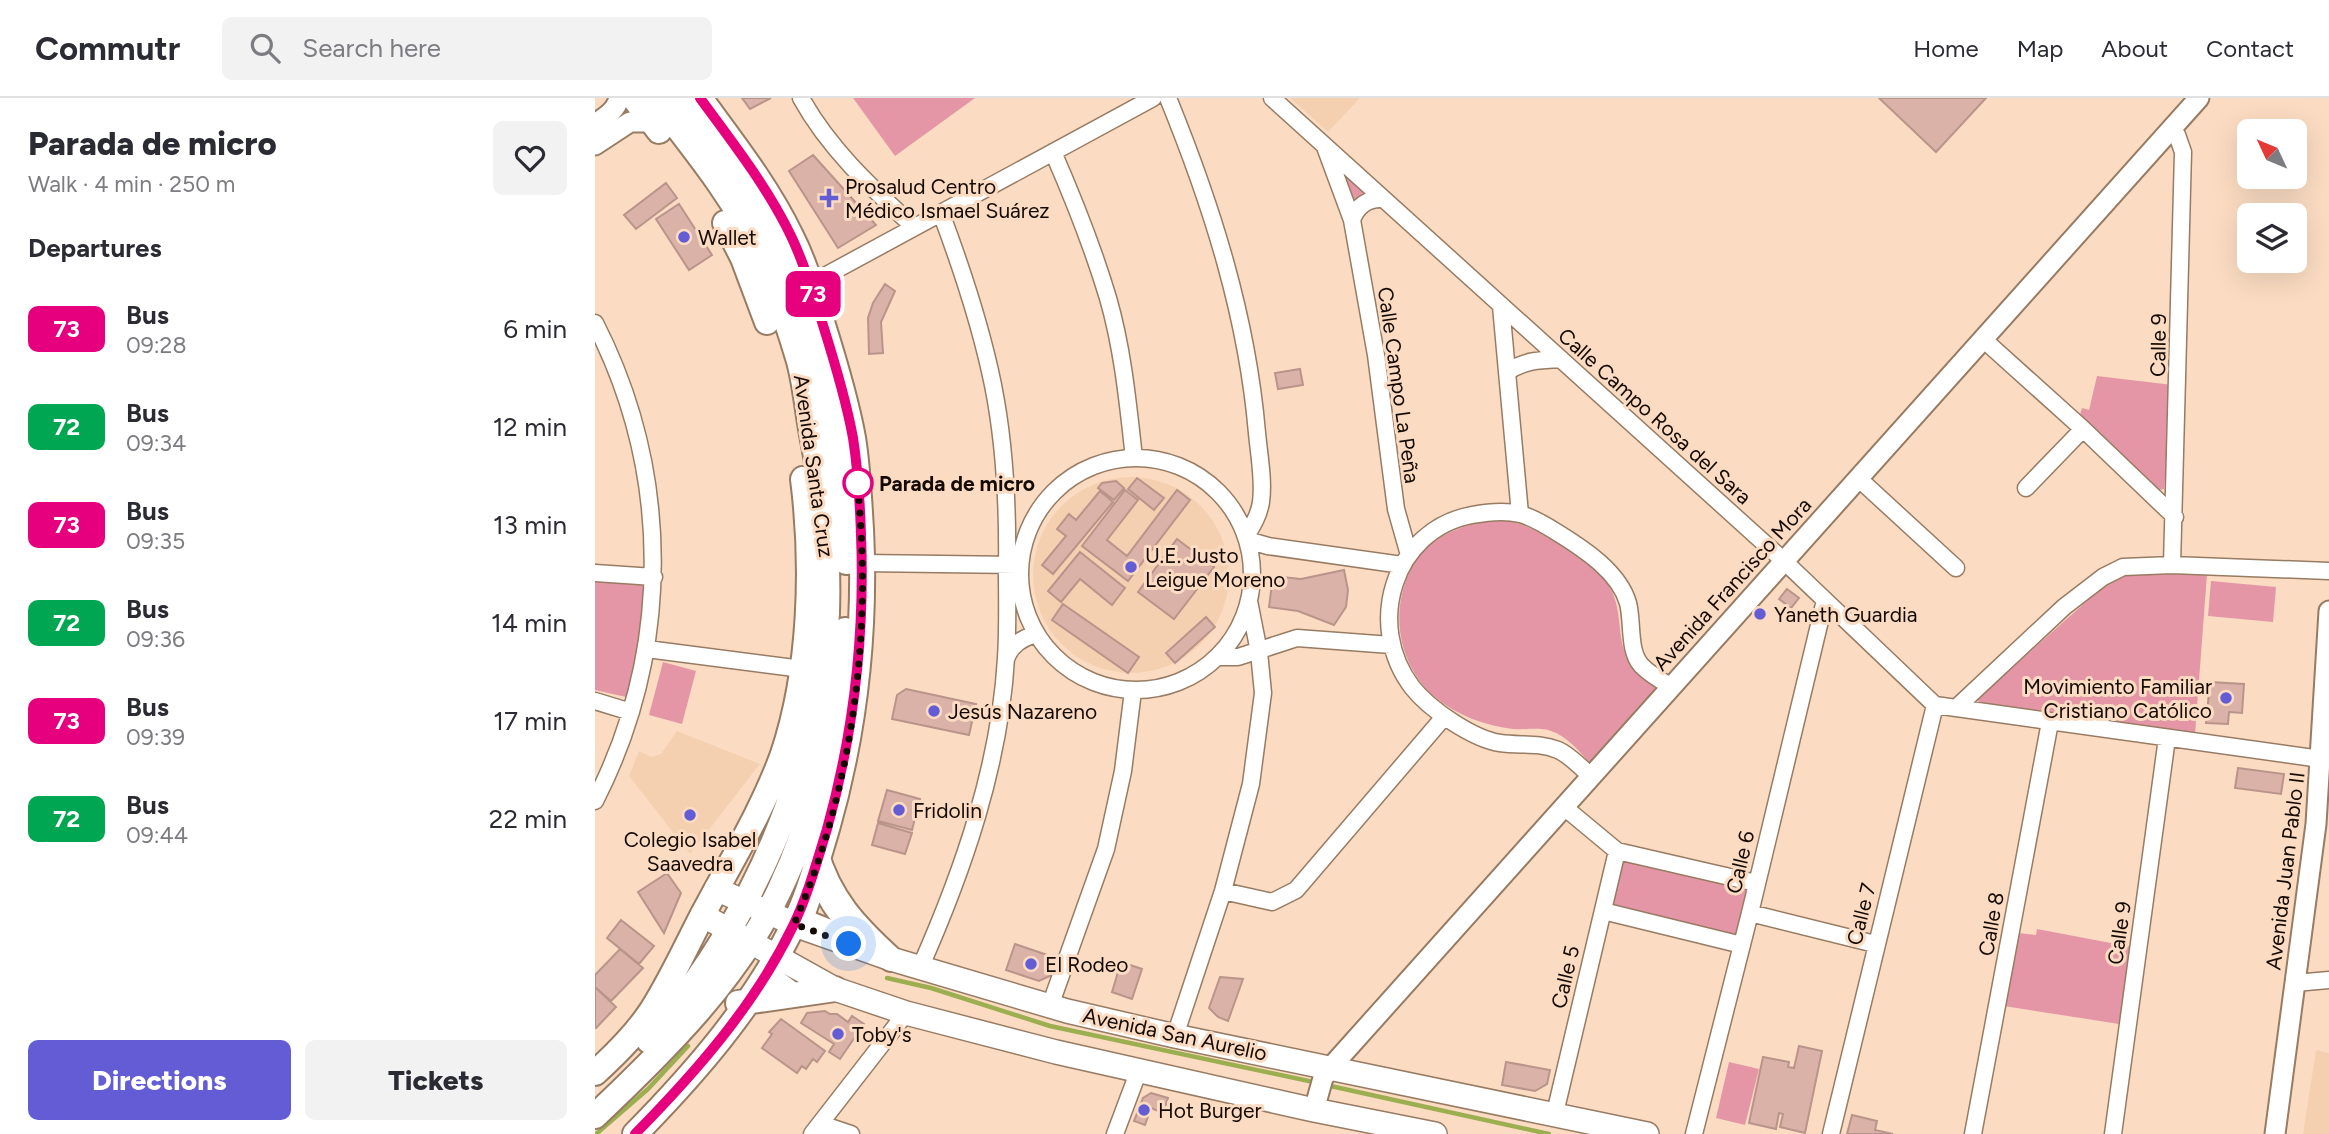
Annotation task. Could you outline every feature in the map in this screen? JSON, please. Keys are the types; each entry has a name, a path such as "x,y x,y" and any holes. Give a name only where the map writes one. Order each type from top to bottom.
{"main road":[{"name":"Avenida Santa Cruz","path":"634,98 654,110 712,173 738,212 759,252 799,362 825,517 827,614 820,677 808,735 777,837 744,902 739,936"},
{"name":"Avenida Santa Cruz","path":"678,98 753,203 776,244 815,357 835,443 842,503 846,563 845,632 826,751 808,820 779,891 768,912 739,936"},
{"name":"Avenida Santa Cruz","path":"635,1134 757,995 801,920 847,750 861,643 863,564 860,502 853,439 832,352 792,237 767,192 700,98"},
{"name":"Avenida Santa Cruz","path":"595,1073 627,1041 651,1010 757,813 782,756 794,718 810,589 804,482 783,367 743,258 724,219 654,110"},
{"path":"808,820 818,859 836,901 861,931 891,959"},
{"name":"Avenida San Aurelio","path":"716,889 768,912 801,920 891,959 1050,1006 1327,1072 1555,1113 1647,1134"},
{"name":"Avenida San Aurelio","path":"702,915 835,989 906,1013 1056,1052 1316,1105 1348,1126 1434,1134"},
{"path":"595,1116 650,1063 695,1014 739,936"},
{"path":"595,1097 668,1019 739,936"},
{"path":"695,1014 757,995 835,989"}],"street":[{"path":"595,124 610,113 619,98"},
{"path":"801,98 813,119 850,166 913,228"},
{"path":"810,284 1153,98"},
{"path":"1168,98 1195,165 1221,243 1241,322 1254,403 1262,484 1261,503 1247,538"},
{"name":"Calle Campo Rosa del Sara","path":"1272,98 1784,561 1935,705"},
{"name":"Avenida Francisco Mora","path":"1316,1105 1327,1072 2199,98"},
{"path":"595,145 621,126 654,110"},
{"name":"Calle 9","path":"2171,129 2181,142 2183,152 2172,565"},
{"name":"Calle Campo La Peña","path":"1323,144 1352,220 1376,355 1405,560"},
{"path":"1053,152 1084,224 1108,300 1125,378 1134,458"},
{"path":"1352,220 1363,204 1376,199 1383,200"},
{"path":"920,968 958,876 980,805 996,733 1006,659 1013,565 1003,444 993,385 969,292 940,213"},
{"path":"1501,306 1520,514"},
{"path":"595,323 608,349 633,416 651,501 654,577 647,649 631,712 595,801"},
{"path":"1983,339 2175,517"},
{"path":"1507,372 1521,363 1560,359"},
{"path":"2026,488 2083,429"},
{"path":"1134,458 1171,463 1204,479 1230,505 1247,538 1252,571 1249,601 1237,631 1218,657 1179,682 1133,691 1104,687 1076,675 1053,657 1035,634 1022,601 1013,565 1027,532 1045,502 1070,478 1101,463 1134,458"},
{"path":"1858,478 1956,568"},
{"path":"1230,505 1238,507 1248,504 1262,484"},
{"path":"1591,776 1561,751 1541,744 1499,743 1444,717 1413,688 1391,645 1388,621 1392,588 1405,560 1433,531 1460,517 1490,512 1520,514 1557,532 1607,569 1628,602 1636,658 1643,667 1671,687"},
{"path":"1247,538 1268,546 1405,560"},
{"path":"863,564 1013,565"},
{"path":"1956,708 2064,607 2103,578 2123,568 2172,565 2329,571"},
{"path":"595,572 654,577"},
{"name":"Calle 6","path":"1694,1134 1825,600"},
{"path":"1175,1036 1223,891 1251,783 1262,693 1259,652 1249,601"},
{"name":"Avenida Juan Pablo II","path":"2274,1134 2316,824 2329,611"},
{"path":"1006,659 1017,643 1035,634"},
{"path":"1218,657 1238,657 1259,652 1297,638 1391,645"},
{"path":"647,649 801,669"},
{"path":"1050,1006 1107,849 1123,771 1133,691"},
{"path":"595,701 631,712"},
{"path":"1935,705 2321,759"},
{"name":"Calle 7","path":"1831,1134 1935,705"},
{"path":"1223,891 1272,902 1296,890 1444,717"},
{"name":"Calle 8","path":"1973,1134 2050,722"},
{"name":"Calle 9","path":"2113,1134 2167,738"},
{"path":"1564,807 1616,851 1756,883"},
{"name":"Calle 5","path":"1555,1113 1616,851"},
{"path":"1603,911 1742,945"},
{"path":"1750,913 1875,944"},
{"path":"2295,983 2329,979"},
{"path":"851,1134 817,1129 906,1013"},
{"path":"1115,1134 1139,1070"}],"shaded area":[{"path":"853,98 975,98 895,156"},
{"path":"1290,98 1360,98 1328,132"},
{"path":"1347,177 1368,197 1353,205 1344,179"},
{"path":"2097,376 2173,385 2164,489 2159,490 2079,418 2082,408 2089,410"},
{"name":"U.E. Justo Leigue Moreno","path":"1131,477 1169,484 1201,505 1222,537 1229,575 1222,613 1201,645 1169,666 1131,673 1093,666 1061,645 1040,613 1033,575 1040,537 1061,505 1093,484"},
{"path":"1503,519 1558,541 1595,568 1613,593 1624,650 1631,663 1643,674 1663,683 1591,765 1557,733 1492,725 1452,709 1422,684 1406,654 1401,638 1400,604 1404,587 1418,556 1430,544 1449,533 1481,522"},
{"path":"2131,573 2207,574 2195,734 1982,707 1978,701 1980,696 2105,585"},
{"path":"595,579 646,583 640,650 626,697 595,690"},
{"path":"2211,581 2276,587 2273,622 2208,616"},
{"path":"663,662 696,671 682,724 649,715"},
{"name":"Colegio Isabel Saavedra","path":"677,731 760,764 690,854 629,776 639,751 652,757 661,754"},
{"path":"1622,857 1748,886 1736,937 1610,907"},
{"path":"2037,929 2132,947 2119,1024 2004,1006 2018,933 2036,935"},
{"path":"2316,1050 2329,1053 2329,1134 2303,1134"},
{"path":"1729,1062 1759,1069 1745,1125 1716,1118"}],"building":[{"path":"742,98 771,98 750,109"},
{"path":"1879,98 1986,98 1936,152"},
{"name":"Prosalud Centro Médico Ismael Suárez","path":"813,155 876,225 838,248 789,171"},
{"path":"666,183 677,198 636,229 624,215"},
{"name":"Wallet","path":"679,204 712,255 689,270 656,219"},
{"path":"885,284 895,291 881,322 883,353 869,354 868,318 873,303"},
{"path":"1300,369 1303,385 1278,389 1275,373"},
{"path":"1137,478 1164,498 1154,510 1128,489"},
{"path":"1116,481 1124,488 1114,500 1098,488 1102,483"},
{"path":"1125,490 1138,500 1107,540 1127,556 1177,490 1190,500 1128,581 1082,546"},
{"path":"1100,491 1113,502 1053,574 1042,565 1066,536 1057,529 1069,514 1076,520"},
{"path":"1177,539 1214,567 1174,619 1138,592"},
{"path":"1080,552 1125,588 1112,605 1080,579 1061,602 1048,591"},
{"path":"1344,570 1348,590 1346,607 1334,625 1298,611 1269,607 1273,576 1301,579"},
{"path":"1787,589 1799,598 1791,608 1779,599"},
{"path":"1063,604 1139,657 1128,673 1052,620"},
{"path":"1206,617 1215,627 1175,663 1166,653"},
{"name":"Movimiento Familiar Cristiano Católico","path":"2210,682 2244,684 2242,713 2229,712 2228,724 2206,723"},
{"name":"Jesús Nazareno","path":"906,689 976,704 969,735 892,719 897,695"},
{"path":"2238,768 2284,774 2281,794 2235,788"},
{"name":"Fridolin","path":"887,790 920,799 912,830 878,821"},
{"path":"878,823 912,833 905,854 872,845"},
{"path":"667,873 681,893 664,933 638,892"},
{"path":"621,920 654,946 639,964 607,938"},
{"name":"El Rodeo","path":"1015,944 1056,958 1050,976 1039,981 1006,970"},
{"path":"620,949 643,968 611,1001 595,987 595,975"},
{"path":"1121,962 1142,969 1132,999 1112,992"},
{"path":"1220,977 1243,979 1228,1021 1218,1017 1209,1008"},
{"path":"595,987 616,1007 596,1028 595,1027"},
{"name":"Toby's","path":"825,1011 837,1014 848,1022 852,1016 864,1024 840,1059 829,1052 834,1044 801,1023 807,1013"},
{"path":"781,1019 825,1051 817,1062 813,1059 806,1069 802,1066 797,1073 762,1048 772,1034 769,1032"},
{"path":"1799,1046 1822,1051 1805,1133 1780,1127 1783,1114 1779,1113 1776,1129 1749,1123 1763,1057 1789,1062 1788,1067 1794,1068"},
{"path":"1506,1062 1550,1070 1547,1084 1535,1091 1502,1085"},
{"name":"Hot Burger","path":"1151,1093 1168,1098 1163,1113 1151,1108 1145,1125 1134,1121 1143,1098"},
{"path":"1852,1115 1877,1121 1875,1130 1893,1134 1847,1134"}],"waterway":[{"path":"887,978 931,988 1050,1026 1318,1083"},
{"path":"596,1134 648,1089 688,1046"},
{"path":"1326,1085 1549,1134"}],"bus line":[{"name":"73","path":"635,1134 721,1038 762,981 794,924 818,859 837,793 847,750 861,643 863,564 860,502 853,439 832,352 792,237 767,192 700,98"}],"place":[{"name":"Prosalud Centro Médico Ismael Suárez","path":"829,198"},
{"name":"Wallet","path":"684,237"},
{"name":"Parada de micro","path":"858,483"},
{"name":"U.E. Justo Leigue Moreno","path":"1131,567"},
{"name":"Yaneth Guardia","path":"1760,614"},
{"name":"Movimiento Familiar Cristiano Católico","path":"2226,698"},
{"name":"Jesús Nazareno","path":"934,711"},
{"name":"Fridolin","path":"899,810"},
{"name":"Colegio Isabel Saavedra","path":"690,815"},
{"name":"El Rodeo","path":"1031,964"},
{"name":"Toby's","path":"838,1034"},
{"name":"Hot Burger","path":"1144,1110"}],"route":[{"path":"849,944 794,924 818,859 837,793 853,710 861,643 863,564 857,481 858,483"}]}
